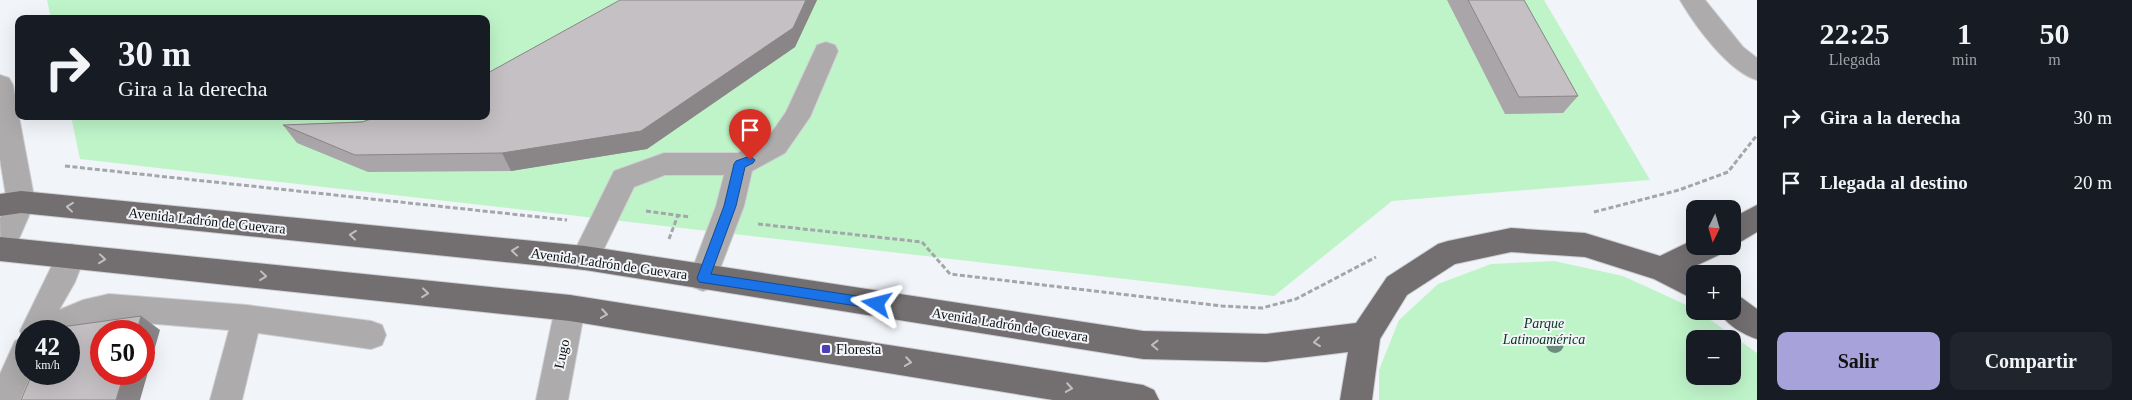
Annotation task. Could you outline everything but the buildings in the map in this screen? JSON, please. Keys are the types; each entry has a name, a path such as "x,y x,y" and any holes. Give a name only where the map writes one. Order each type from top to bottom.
{"main road":[{"name":"Avenida Ladrón de Guevara","path":"10,203 585,258 703,278 1143,345 1266,348 1365,336"},
{"path":"1741,227 1757,217"},
{"path":"1356,400 1365,336 1397,286 1448,254 1511,240 1584,245 1662,269 1686,282"},
{"path":"0,249 570,308 1143,400"},
{"path":"1662,269 1691,255"},
{"path":"1741,314 1757,326"}],"street":[{"path":"1692,0 1734,54 1757,71"},
{"path":"585,258 624,179 664,164 740,164 776,146 797,116 826,51"},
{"path":"0,84 10,203 0,249"},
{"path":"703,278 730,206 740,164"},
{"path":"40,320 51,296 65,274 71,256"},
{"path":"69,320 82,313 109,307 247,318 371,335"},
{"name":"Lugo","path":"552,400 570,308"},
{"path":"226,400 247,318"},
{"path":"4,400 15,376"},
{"path":"32,400 38,385"}],"path":[{"path":"1587,213 1678,190 1728,172 1757,134"},
{"path":"65,166 566,220 610,207 922,242 950,274 1222,306 1262,308 1296,299 1384,253"}],"green space":[{"path":"47,0 1544,0 1650,180 1392,201 1274,296 80,159 72,120 490,120 490,15 50,15"},
{"name":"Parque Latinoamérica","path":"1554,261 1623,276 1686,305 1686,320 1711,320 1725,330 1686,330 1686,385 1741,385 1741,342 1757,353 1757,400 1379,400 1379,370 1399,320 1438,284 1491,264"}],"place":[{"name":"Floresta","path":"826,349"}],"route":[{"path":"750,160 740,164 730,206 703,278 877,304"}]}
